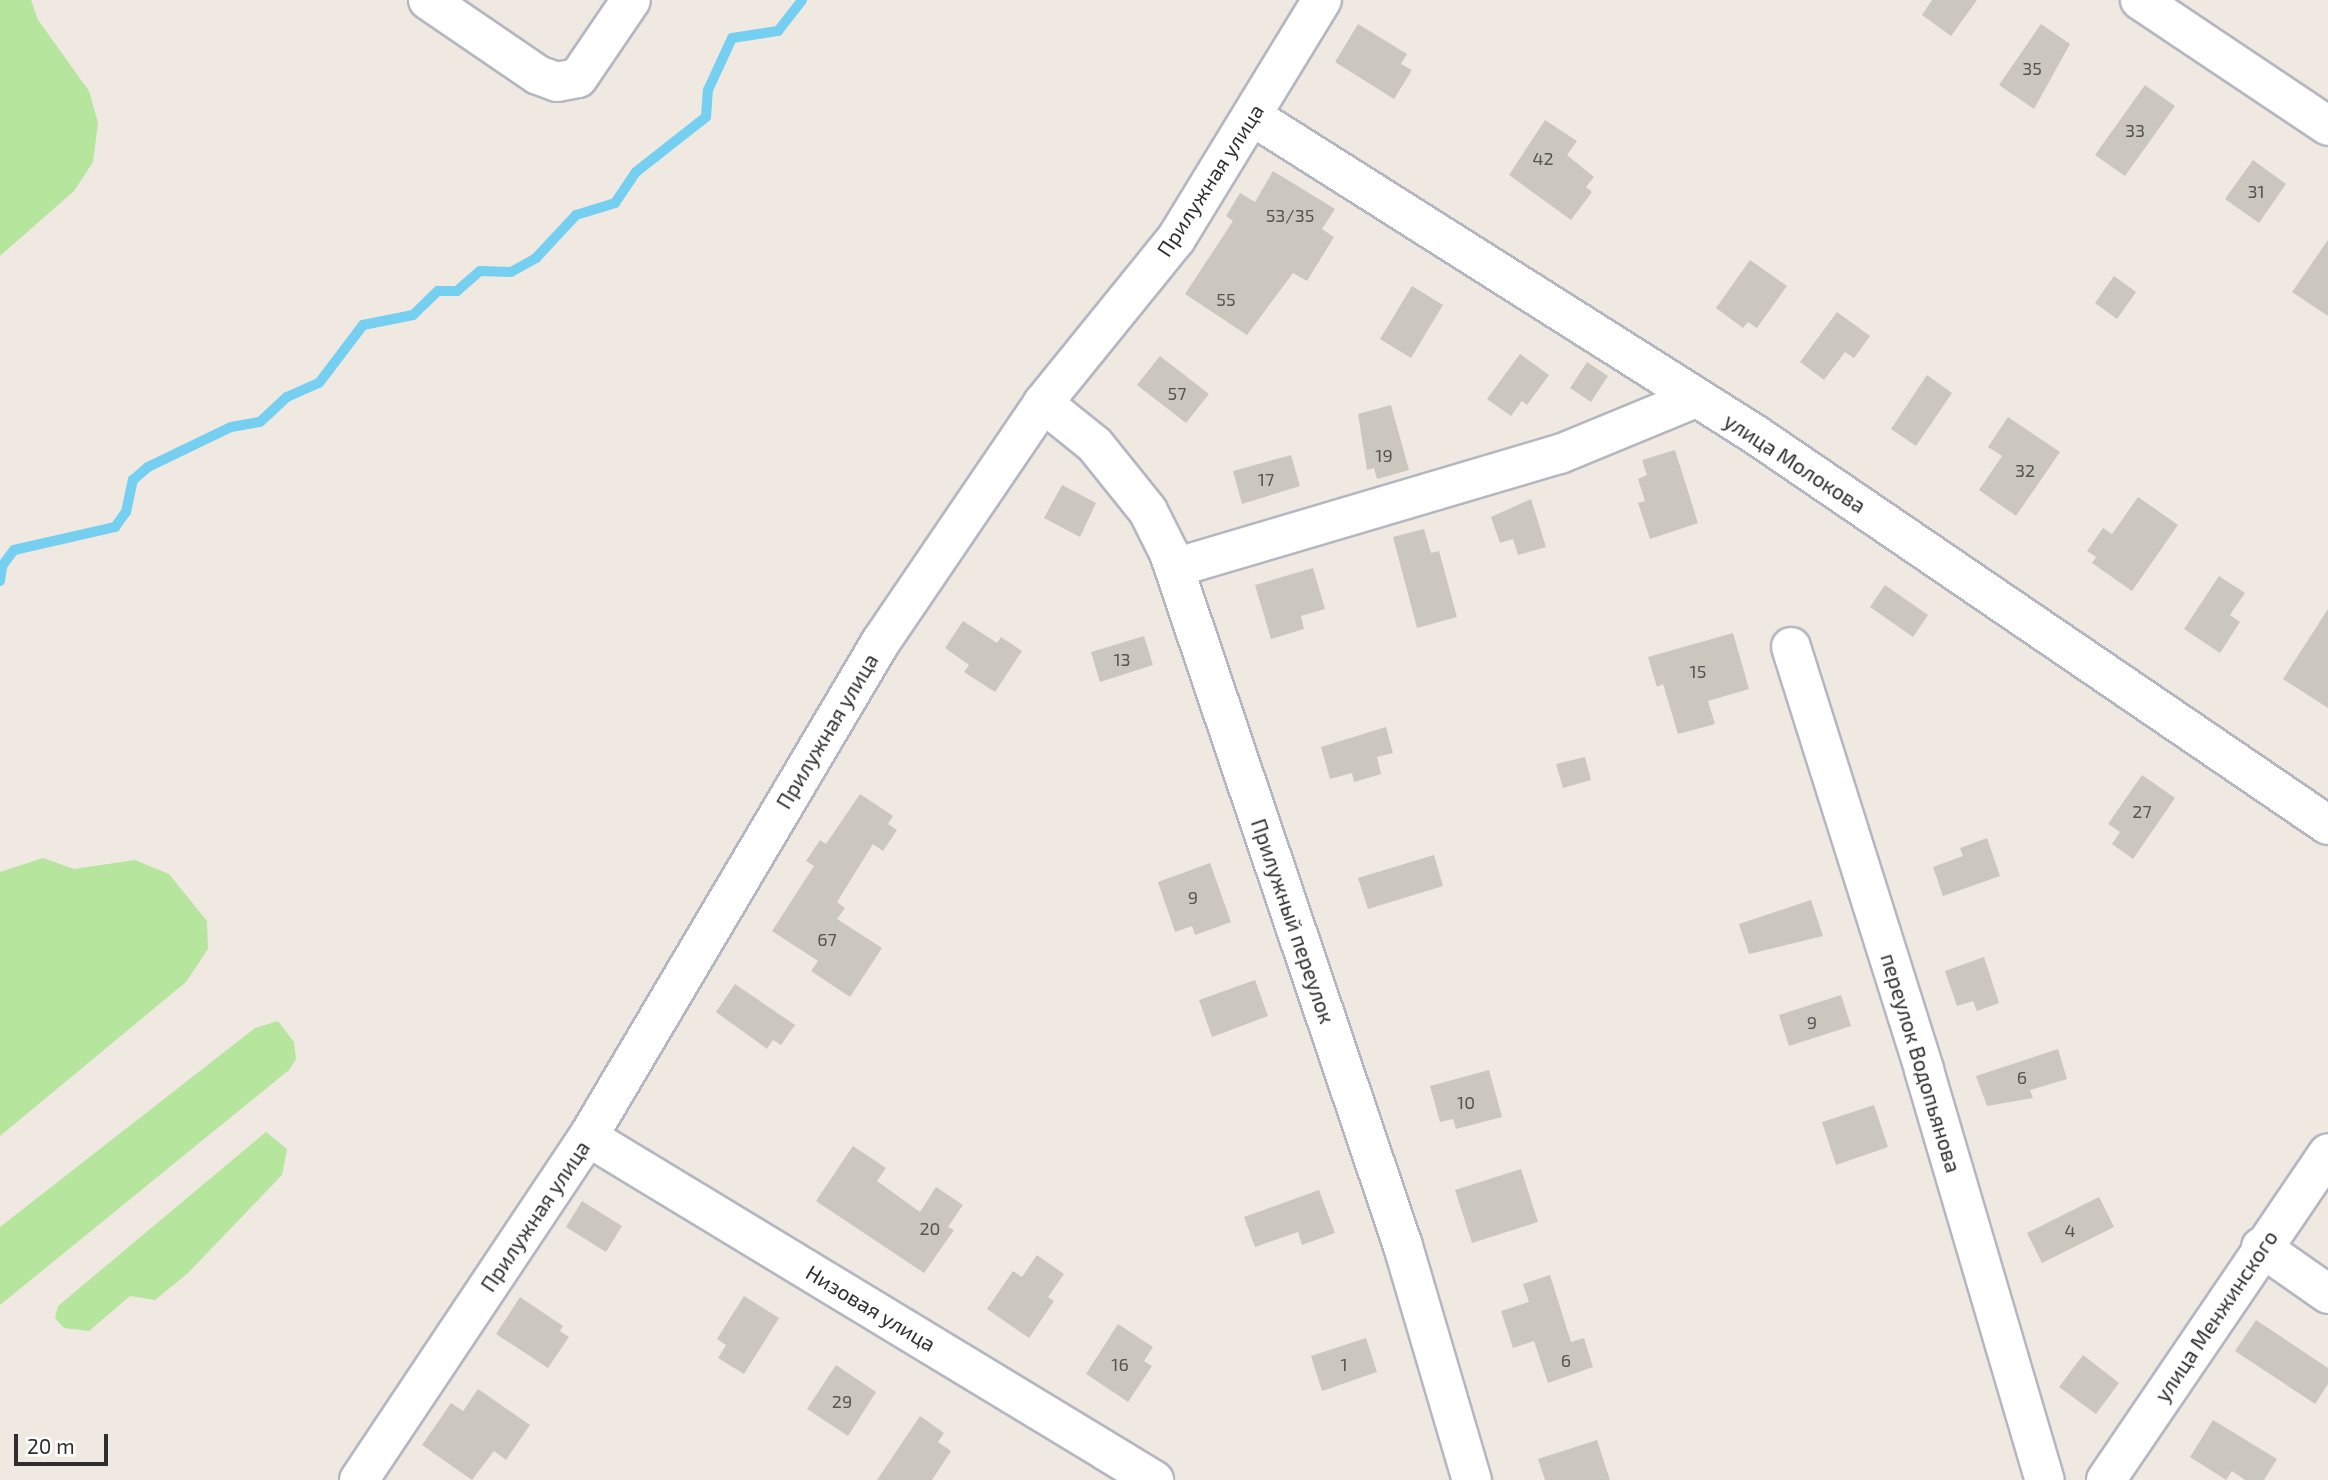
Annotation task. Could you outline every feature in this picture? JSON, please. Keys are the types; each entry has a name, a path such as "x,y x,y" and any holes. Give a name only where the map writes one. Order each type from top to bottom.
{"street":[{"path":"428,0 538,75 557,82 578,78 631,0"},
{"name":"Прилужная улица","path":"359,1480 588,1137 814,749 1044,403 1176,239 1322,0"},
{"path":"2140,0 2328,126"},
{"name":"улица Молокова","path":"1252,116 1696,398 2328,825"},
{"path":"1174,568 1560,454 1696,398"},
{"name":"Прилужный переулок","path":"1044,403 1095,444 1149,511 1174,568 1403,1246 1472,1480"},
{"name":"переулок Водопьянова","path":"1791,648 1924,1070 2045,1480"},
{"name":"Низовая улица","path":"588,1137 1154,1480"},
{"name":"улица Менжинского","path":"2106,1480 2261,1247 2328,1153"},
{"path":"2261,1247 2328,1294"}],"green space":[{"path":"0,0 31,0 38,20 89,91 98,123 93,162 74,191 0,256"},
{"path":"43,858 74,869 135,860 169,874 207,921 208,949 186,982 0,1136 0,872"},
{"path":"278,1021 294,1042 296,1059 289,1070 0,1305 0,1227 255,1028"},
{"path":"266,1132 287,1149 282,1175 188,1273 155,1300 130,1296 89,1331 64,1328 55,1318 58,1306"}],"building":[{"path":"1932,0 1977,0 1951,36 1922,15"},
{"path":"1358,24 1407,54 1401,64 1412,70 1394,99 1335,62"},
{"path":"2041,24 2070,44 2034,109 1999,85"},
{"path":"2145,85 2175,106 2125,176 2095,155"},
{"path":"1545,120 1577,141 1567,155 1594,177 1586,187 1592,192 1571,220 1509,175"},
{"path":"2253,160 2286,184 2259,223 2225,199"},
{"path":"1273,171 1335,209 1322,229 1334,237 1307,281 1293,273 1247,335 1185,294 1233,221 1226,216 1240,193 1255,202"},
{"path":"2328,240 2328,316 2292,292"},
{"path":"1750,260 1787,286 1757,328 1748,322 1743,328 1716,308"},
{"path":"2114,276 2136,292 2117,319 2095,303"},
{"path":"1412,286 1443,305 1411,358 1380,339"},
{"path":"1837,312 1870,336 1854,358 1845,352 1824,380 1800,362"},
{"path":"1520,354 1549,375 1527,405 1522,401 1511,416 1487,399"},
{"path":"1160,356 1209,394 1186,423 1137,385"},
{"path":"1587,362 1608,376 1591,402 1570,388"},
{"path":"1927,375 1952,393 1916,446 1891,429"},
{"path":"1391,405 1409,470 1377,479 1374,468 1367,470 1358,414"},
{"path":"2008,417 2060,452 2016,516 1979,490 2002,456 1988,447"},
{"path":"1675,450 1698,523 1650,539 1638,503 1645,501 1638,479 1647,475 1642,460"},
{"path":"1291,455 1300,486 1242,504 1233,471"},
{"path":"1062,485 1096,503 1080,537 1044,518"},
{"path":"2138,497 2178,525 2132,591 2092,563 2096,557 2087,551 2103,528 2112,534"},
{"path":"1531,499 1546,547 1518,555 1513,539 1500,543 1491,517"},
{"path":"1424,529 1431,553 1439,551 1457,617 1417,628 1393,537"},
{"path":"1313,568 1325,609 1301,616 1304,629 1271,639 1255,585"},
{"path":"2219,576 2245,593 2230,615 2240,622 2220,653 2184,629"},
{"path":"1885,585 1928,615 1913,637 1870,607"},
{"path":"2328,609 2328,708 2283,679"},
{"path":"963,621 997,643 1001,637 1022,651 995,692 964,672 969,665 945,648"},
{"path":"1733,633 1749,689 1708,701 1715,724 1678,734 1663,684 1657,687 1648,657"},
{"path":"1144,636 1153,665 1100,682 1091,652"},
{"path":"1386,727 1393,753 1377,757 1381,774 1354,782 1352,773 1330,779 1321,747"},
{"path":"1585,757 1591,780 1563,788 1556,764"},
{"path":"2142,775 2175,798 2133,859 2112,844 2120,832 2108,824"},
{"path":"860,794 893,816 888,824 897,830 883,851 873,844 837,902 845,908 837,919 882,948 850,997 811,971 818,961 772,931 814,866 806,861 820,840 826,844"},
{"path":"1987,838 2000,876 1943,896 1933,867 1963,856 1960,848"},
{"path":"1434,855 1443,886 1368,909 1358,878"},
{"path":"1210,863 1231,922 1195,935 1192,926 1175,932 1158,882"},
{"path":"1811,900 1823,936 1749,954 1739,924"},
{"path":"1984,957 1999,1003 1977,1011 1973,1001 1957,1006 1945,971"},
{"path":"1255,980 1268,1016 1212,1037 1199,1000"},
{"path":"735,984 795,1025 781,1045 773,1040 767,1049 716,1012"},
{"path":"1841,995 1851,1026 1789,1046 1779,1015"},
{"path":"2058,1049 2067,1079 2030,1090 2033,1098 1987,1106 1976,1076"},
{"path":"1489,1070 1502,1117 1456,1129 1453,1119 1440,1122 1430,1086"},
{"path":"1874,1105 1888,1147 1836,1165 1822,1122"},
{"path":"853,1146 886,1168 877,1181 920,1212 936,1187 963,1205 948,1227 954,1230 924,1273 816,1201"},
{"path":"1521,1169 1538,1222 1472,1243 1455,1190"},
{"path":"1319,1190 1335,1233 1302,1245 1298,1232 1255,1247 1244,1217"},
{"path":"2099,1197 2114,1227 2042,1263 2027,1233"},
{"path":"582,1201 622,1226 606,1252 566,1227"},
{"path":"1037,1255 1064,1274 1048,1297 1054,1301 1029,1338 987,1309 1013,1271 1022,1277"},
{"path":"1550,1275 1571,1342 1584,1338 1593,1367 1548,1383 1534,1341 1513,1348 1501,1311 1529,1302 1523,1284"},
{"path":"744,1296 779,1318 744,1374 718,1358 726,1345 717,1339"},
{"path":"520,1297 563,1326 560,1331 569,1337 548,1368 496,1334"},
{"path":"2256,1320 2328,1368 2328,1384 2315,1404 2235,1351"},
{"path":"1118,1324 1153,1347 1144,1361 1152,1366 1128,1402 1086,1374"},
{"path":"1366,1338 1377,1372 1322,1391 1311,1356"},
{"path":"2083,1355 2119,1383 2096,1414 2059,1387"},
{"path":"836,1365 876,1392 848,1436 807,1409"},
{"path":"478,1389 530,1425 506,1460 494,1451 472,1480 422,1445 451,1403 463,1411"},
{"path":"920,1416 944,1433 938,1442 951,1451 932,1480 877,1480"},
{"path":"2213,1420 2277,1459 2264,1480 2245,1480 2232,1471 2226,1480 2190,1457"},
{"path":"1597,1440 1610,1480 1545,1480 1538,1459"}],"waterway":[{"path":"0,581 2,566 14,550 115,527 126,512 133,480 148,467 231,427 260,422 287,397 319,383 363,325 413,315 438,291 457,291 480,271 511,272 536,258 576,215 615,203 636,172 706,117 708,90 732,38 778,31 802,0"}]}
